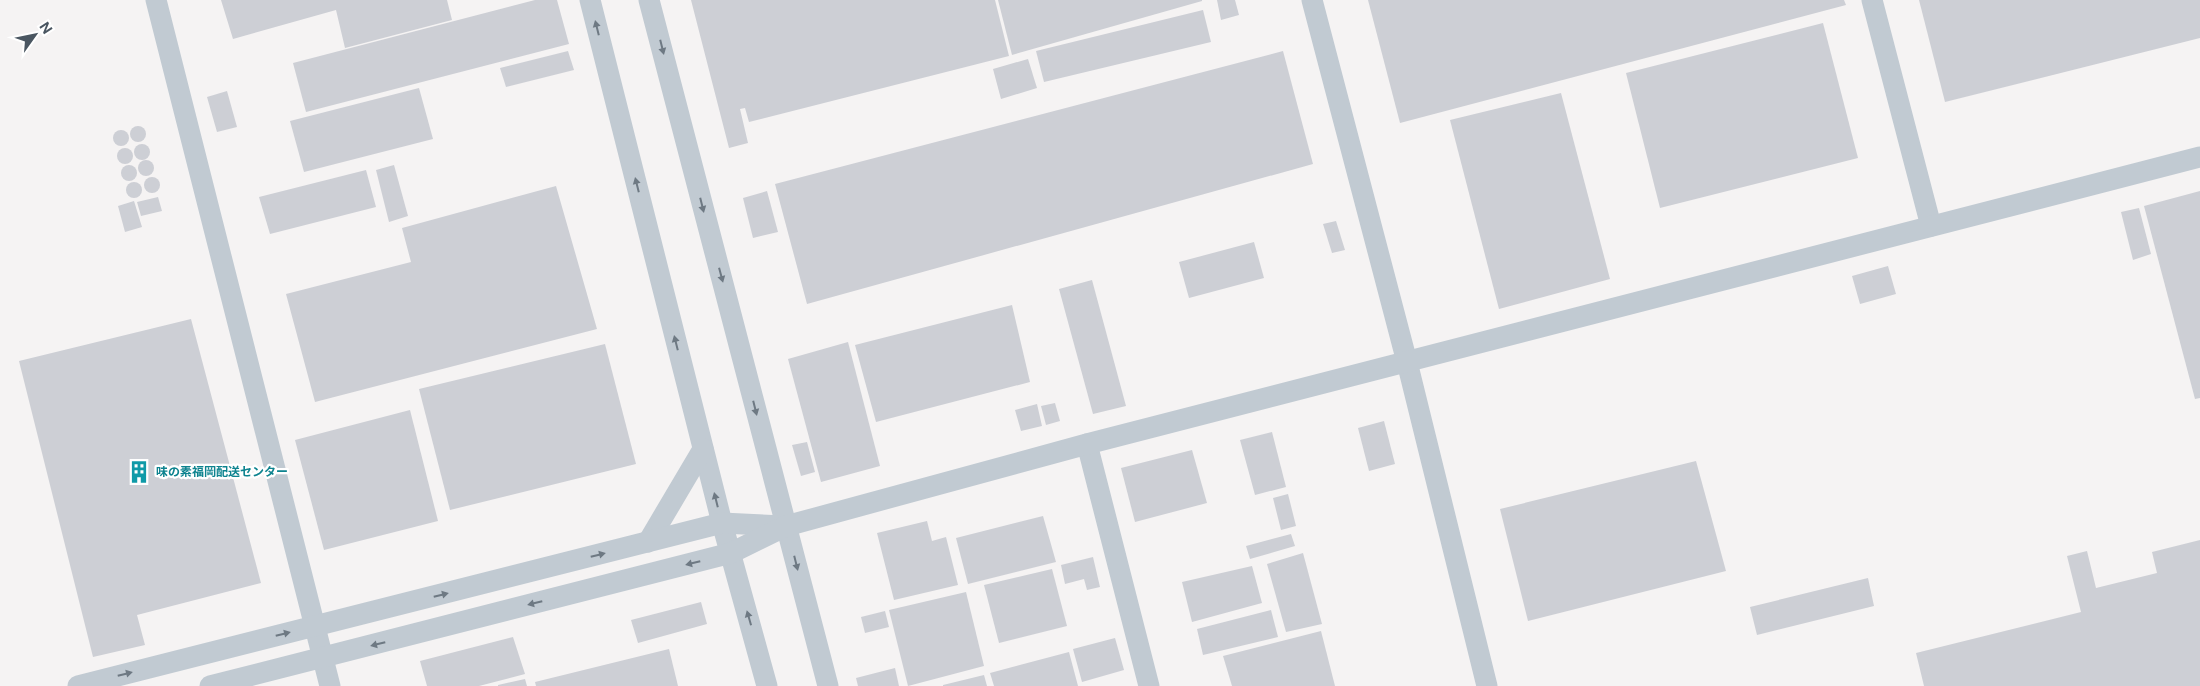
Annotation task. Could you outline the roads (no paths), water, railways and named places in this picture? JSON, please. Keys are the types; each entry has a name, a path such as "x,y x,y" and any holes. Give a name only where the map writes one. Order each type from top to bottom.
{"street":[{"path":"156,0 330,686"},
{"path":"590,0 722,524 767,686"},
{"path":"649,0 828,686"},
{"path":"1312,0 1407,362 1487,686"},
{"path":"1872,0 1931,226"},
{"path":"210,686 731,553 786,526 1087,444 2200,157"},
{"path":"1087,444 1149,686"},
{"path":"648,542 703,449"},
{"path":"78,686 722,524 786,526"}],"place":[{"name":"味の素福岡配送センター","path":"139,472"}]}
